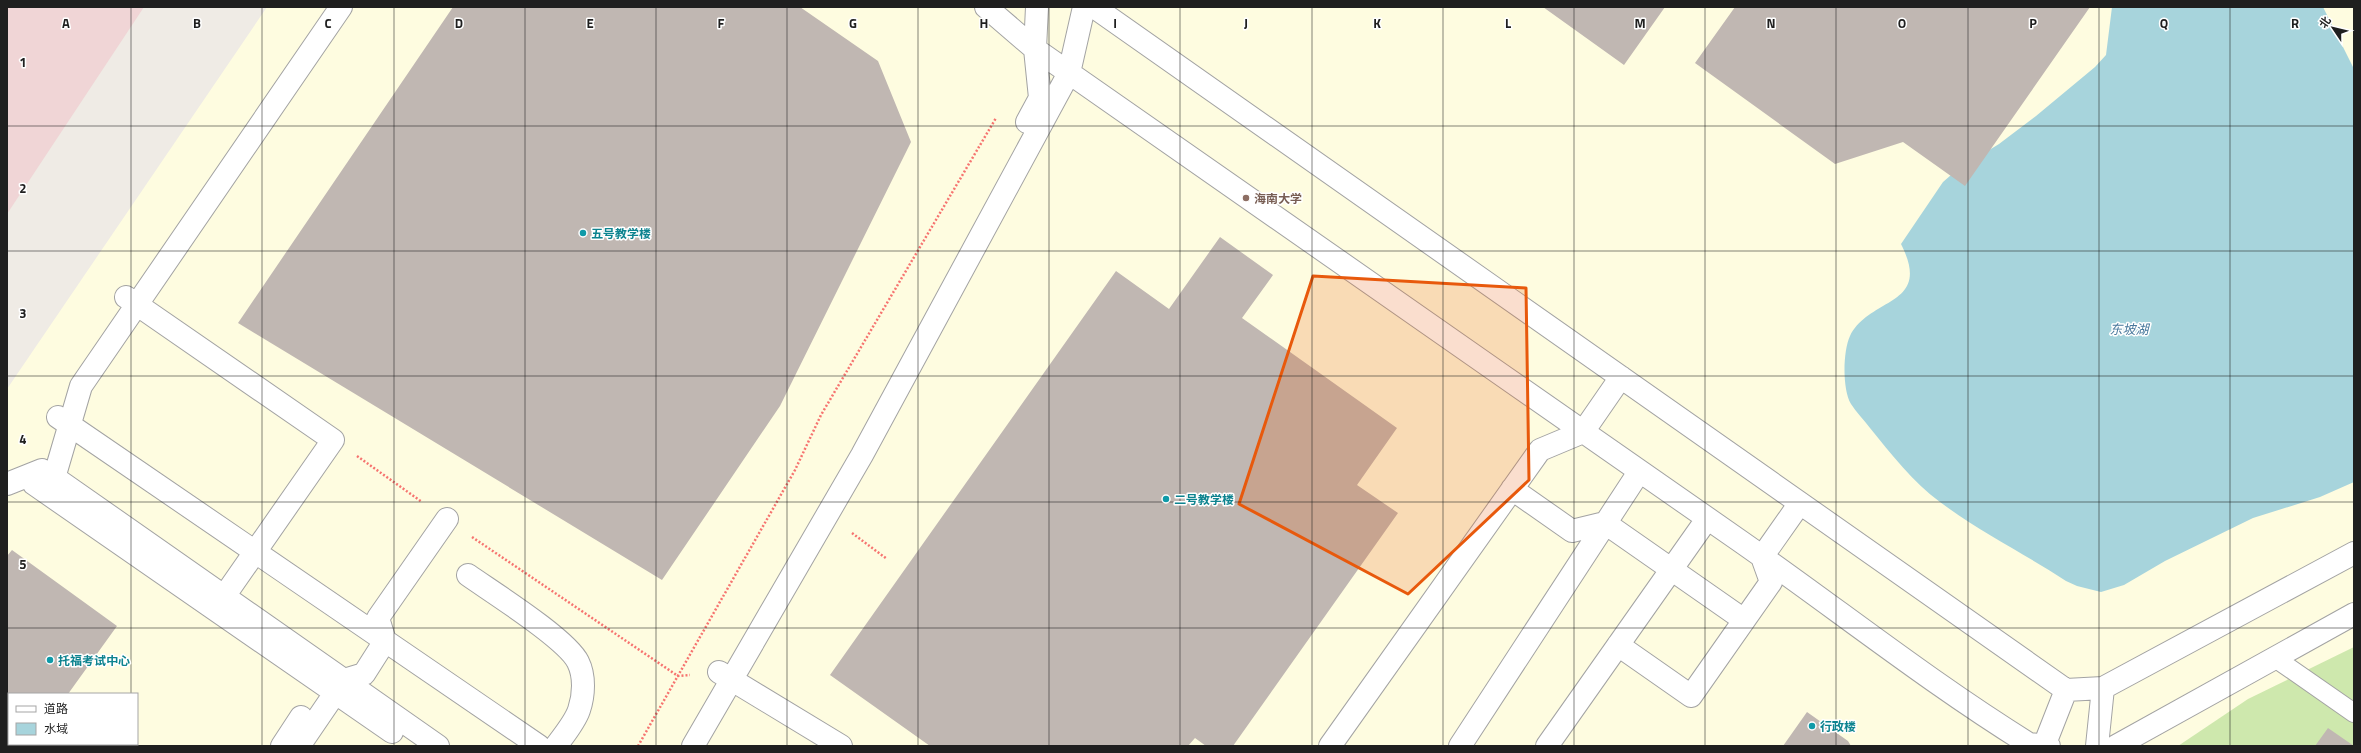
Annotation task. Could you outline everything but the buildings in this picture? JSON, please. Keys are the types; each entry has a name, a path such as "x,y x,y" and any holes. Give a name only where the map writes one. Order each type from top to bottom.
{"street":[{"path":"7,498 44,481 64,421 81,386 132,300 325,7"},
{"path":"132,300 342,7"},
{"path":"986,7 1035,49 2019,738 2028,744 2049,746"},
{"path":"693,746 725,676 1040,98 1035,49 1036,7"},
{"path":"677,746 725,676 862,455 1069,73 1084,7"},
{"path":"1094,7 2066,690 2103,688 2354,553"},
{"path":"132,300 332,440 220,603"},
{"path":"1330,746 1540,450 1583,432 1621,377"},
{"path":"64,421 538,746"},
{"path":"1460,746 1639,472"},
{"path":"7,484 44,481 334,682 438,746"},
{"path":"1512,489 1572,531 1605,523 1744,620"},
{"path":"1762,557 1800,503"},
{"path":"282,746 334,682 364,674 385,641 378,618 447,519"},
{"path":"1547,746 1707,519"},
{"path":"1618,645 1691,696 1771,582 1762,557"},
{"path":"468,575 551,634 571,652 578,662 583,694 579,711 556,746"},
{"path":"2116,746 2354,614"},
{"path":"725,676 841,746"},
{"path":"299,746 334,682"},
{"path":"334,682 412,746"},
{"path":"2097,746 2103,688"},
{"path":"2044,746 2066,690"}],"lane":[{"path":"2275,658 2354,713"}],"path":[{"path":"638,746 791,476 821,415 998,116"},
{"path":"332,440 678,676 725,676"},
{"path":"849,531 887,559"}],"highlighted area":[{"path":"1313,276 1526,288 1529,480 1408,594 1239,504"}],"shaded area":[{"path":"7,7 144,7 7,214"},
{"name":"海南大学","path":"267,7 2354,7 2354,746 7,746 7,389"}],"green space":[{"path":"2354,647 2354,746 2178,746 2248,699"}],"water":[{"name":"东坡湖","path":"2112,7 2323,7 2354,69 2354,482 2320,497 2253,518 2165,561 2124,585 2101,592 2077,586 2066,581 1955,513 1930,494 1886,448 1853,407 1846,389 1844,370 1846,351 1850,336 1859,323 1895,299 1904,290 1909,279 1909,264 1901,244 1943,182 1958,169 1999,144 2036,116 2095,67 2106,55"}],"place":[{"name":"海南大学","path":"1246,198"},
{"name":"五号教学楼","path":"583,233"},
{"name":"二号教学楼","path":"1166,499"},
{"name":"托福考试中心","path":"50,660"},
{"name":"行政楼","path":"1812,726"}]}
